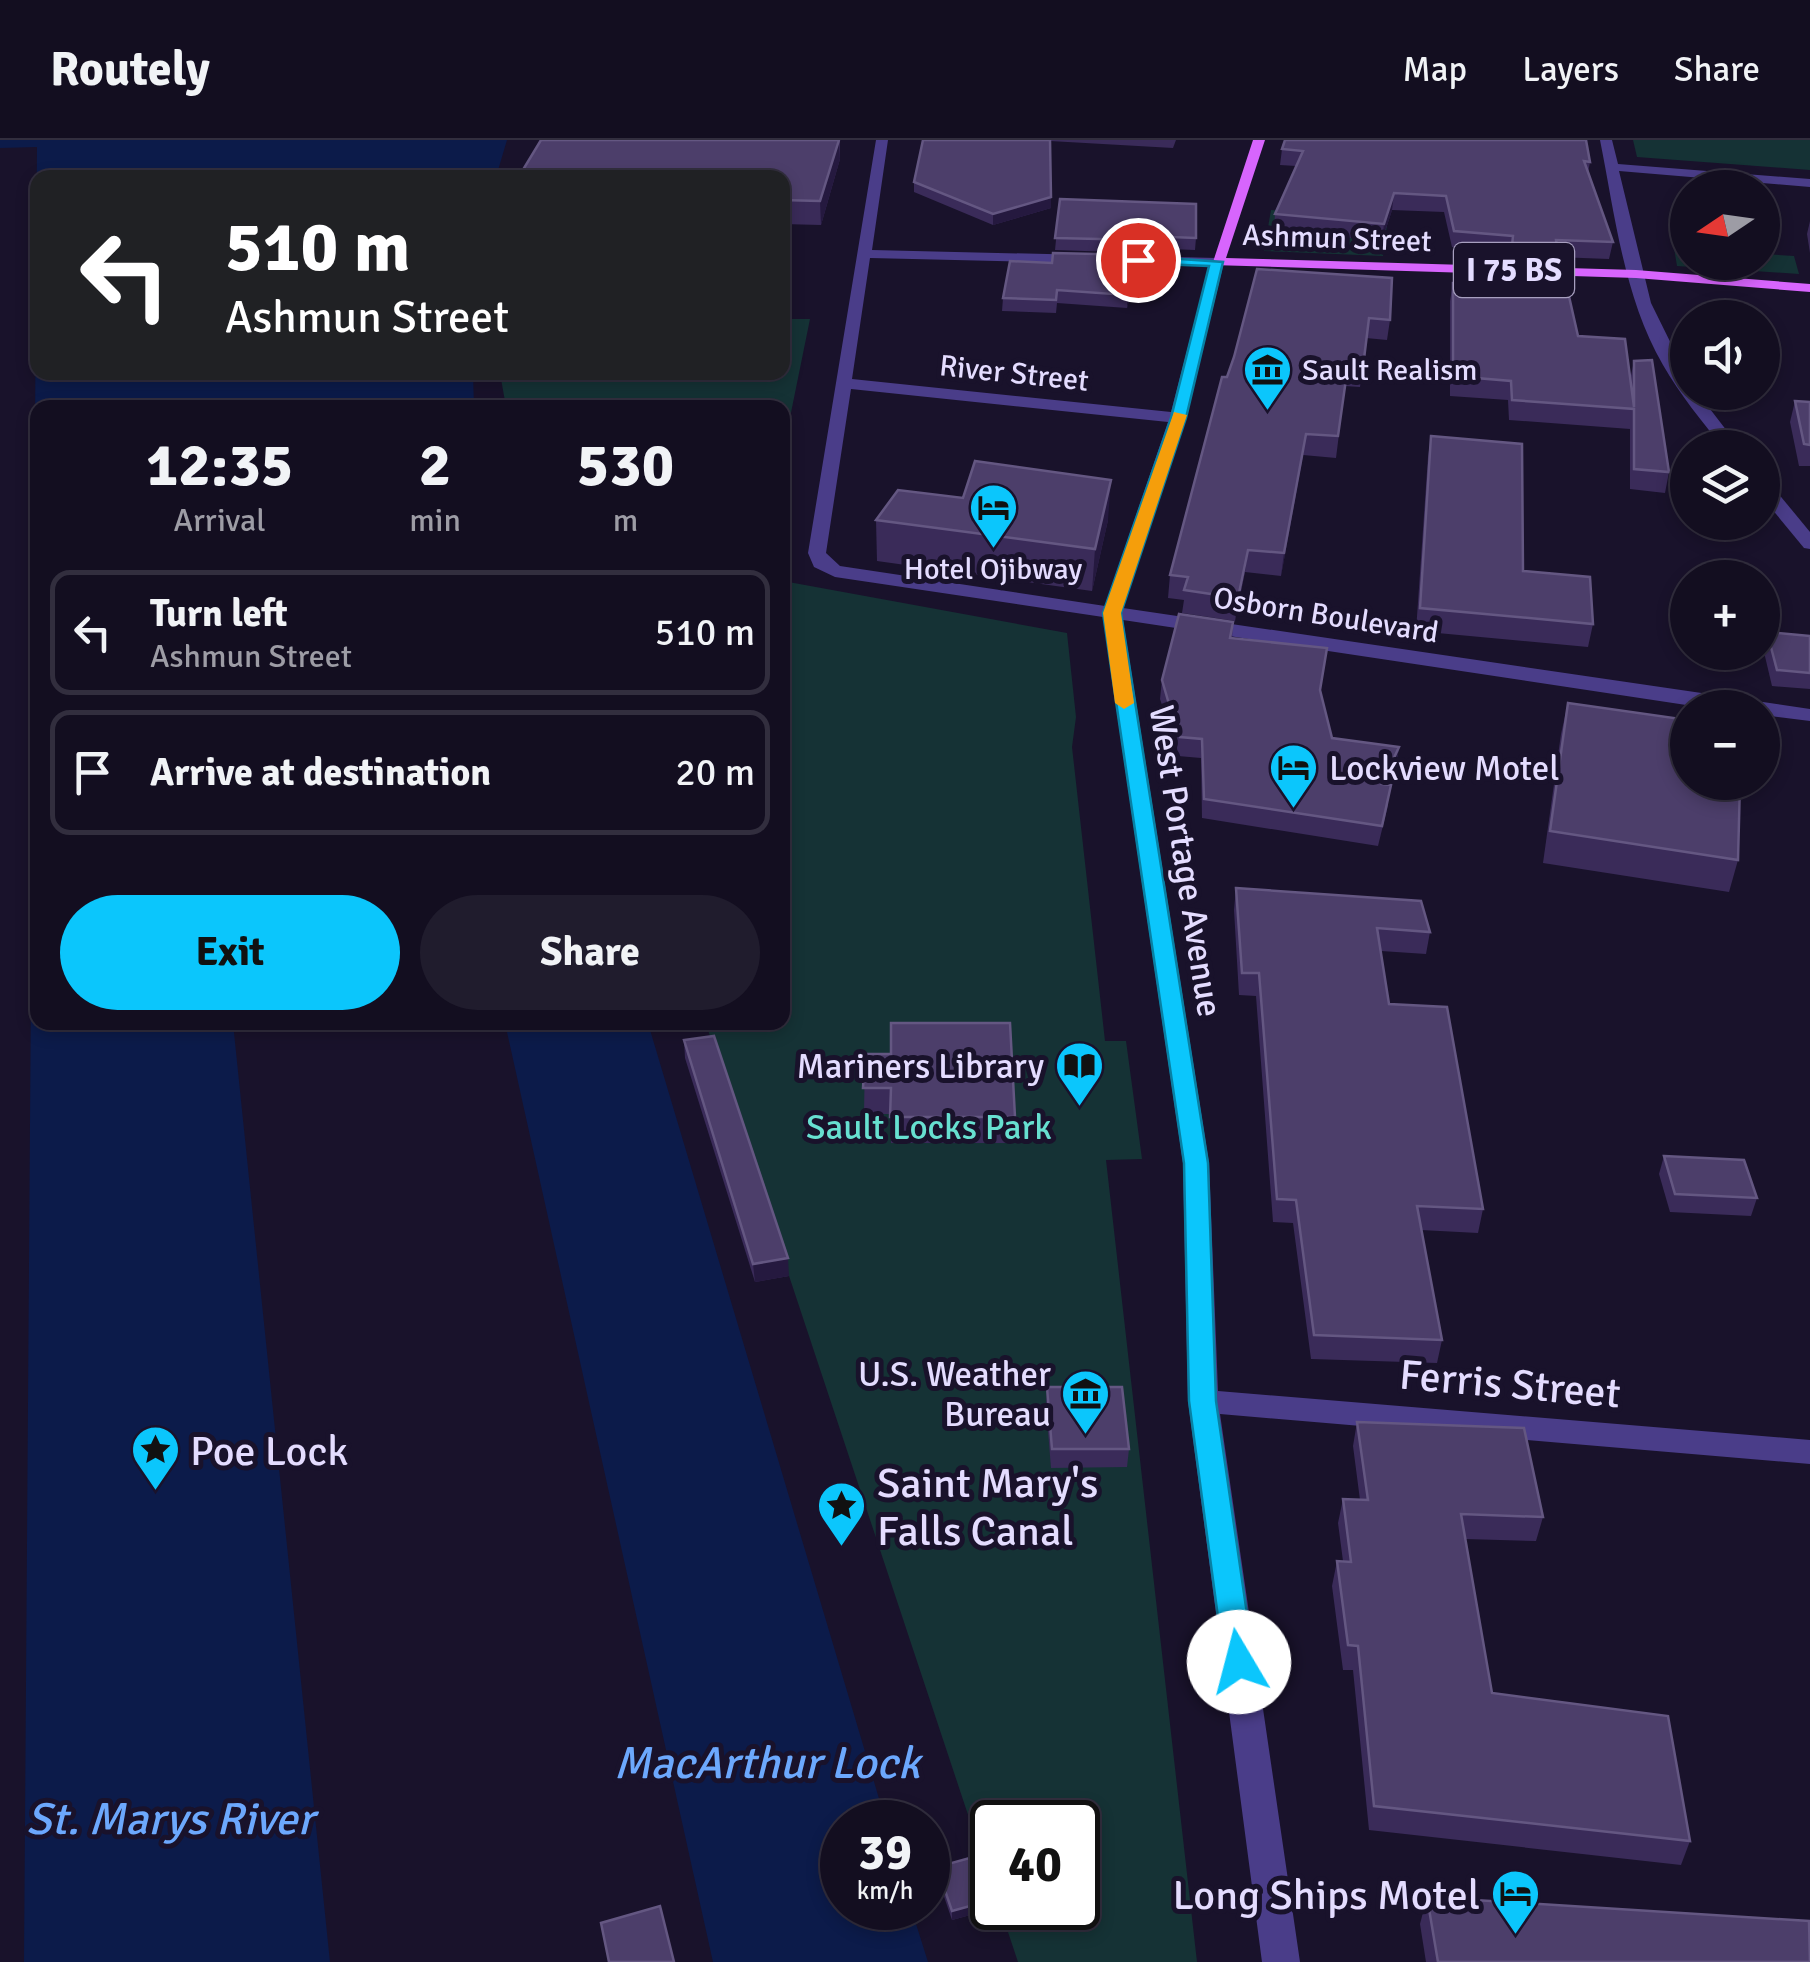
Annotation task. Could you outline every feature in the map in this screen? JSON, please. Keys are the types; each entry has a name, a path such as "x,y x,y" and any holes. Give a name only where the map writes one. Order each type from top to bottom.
{"main road":[{"path":"1217,262 1259,140"},
{"name":"Ashmun Street","path":"1217,262 1636,274 1810,288"}],"street":[{"path":"844,383 882,140"},
{"path":"1606,140 1636,274 1670,367"},
{"path":"1612,167 1810,183"},
{"name":"Ashmun Street","path":"862,254 1217,262"},
{"name":"West Portage Avenue","path":"1217,262 1178,418 1112,613 1196,1163 1202,1401 1280,1962"},
{"name":"River Street","path":"844,383 1178,418"},
{"name":"Osborn Boulevard","path":"844,383 817,553 822,563 835,571 1670,696"},
{"path":"1702,410 1718,430"},
{"path":"1780,507 1810,544"},
{"path":"1780,711 1810,715"},
{"name":"Ferris Street","path":"1202,1401 1810,1452"}],"green space":[{"path":"1633,140 1810,140 1810,170 1637,157"},
{"path":"1271,210 1388,218 1383,256 1264,251"},
{"path":"1780,255 1794,256 1799,274 1780,273"},
{"path":"790,319 810,319 790,418 790,400 505,400 501,380 790,380"},
{"name":"Sault Locks Park","path":"790,582 1067,633 1076,717 1072,747 1105,1041 1126,1041 1142,1159 1106,1160 1197,1962 1018,1962 1007,1930 1100,1930 1100,1800 970,1800 970,1821 708,1030 790,1030"}],"water":[{"name":"St. Marys River","path":"0,140 507,140 498,170 37,170 37,147 0,148"},
{"name":"St. Marys River","path":"35,380 473,380 474,400 35,400"},
{"name":"St. Marys River","path":"31,1030 234,1030 330,1962 24,1962"},
{"name":"MacArthur Lock","path":"507,1030 650,1030 879,1800 820,1800 820,1930 918,1930 928,1962 713,1962"}],"building":[{"path":"541,140 839,140 820,201 790,200 790,170 523,170"},
{"path":"923,140 1050,140 1051,197 993,214 914,182"},
{"path":"1285,140 1586,140 1590,162 1584,161 1613,242 1556,240 1557,247 1512,246 1513,236 1454,231 1446,196 1394,193 1384,224 1275,214 1303,151 1282,149"},
{"path":"1060,199 1196,204 1196,238 1055,238"},
{"path":"1053,253 1139,255 1127,295 1057,290 1056,300 1003,298 1010,261 1052,263"},
{"path":"1511,260 1561,261 1578,336 1625,339 1634,407 1634,361 1652,360 1669,472 1634,469 1634,409 1512,400 1511,381 1453,376 1453,283 1509,286"},
{"path":"1257,269 1392,278 1390,320 1369,318 1363,367 1348,365 1338,436 1306,434 1284,553 1248,550 1238,598 1184,590 1188,577 1170,575 1222,377 1227,377 1234,357"},
{"path":"1795,401 1810,402 1810,445 1804,444"},
{"path":"1431,436 1522,444 1523,571 1590,577 1593,624 1420,608"},
{"path":"975,461 1111,480 1095,549 876,520 898,490 963,498"},
{"path":"1179,614 1233,622 1230,638 1327,648 1320,690 1332,738 1399,747 1382,784 1391,785 1382,826 1204,799 1202,739 1180,737 1176,704 1169,704 1162,680"},
{"path":"1780,633 1810,636 1810,673 1777,670"},
{"path":"1568,703 1670,717 1670,800 1740,800 1738,860 1550,831"},
{"path":"1236,888 1421,901 1430,932 1377,928 1389,1004 1447,1007 1483,1209 1417,1206 1442,1340 1314,1335 1296,1200 1277,1199 1259,973 1242,973"},
{"path":"891,1023 1010,1023 1015,1117 890,1117 891,1088 863,1088 865,1054 891,1054"},
{"path":"714,1036 788,1258 753,1264 684,1040"},
{"path":"1664,1156 1744,1160 1757,1198 1675,1194"},
{"name":"U.S. Weather Bureau","path":"1047,1387 1122,1387 1129,1449 1052,1449"},
{"path":"1357,1422 1524,1428 1543,1517 1461,1514 1492,1693 1668,1716 1690,1841 1374,1806 1358,1646 1348,1645 1337,1561 1351,1562 1343,1499 1368,1500"},
{"path":"970,1858 970,1906 952,1911 950,1905 950,1863"},
{"path":"1427,1897 1809,1921 1810,1962 1438,1962"},
{"path":"660,1906 674,1962 609,1962 601,1923"}],"slow traffic":[{"path":"1124,703 1112,613 1179,415"}],"place":[{"name":"Sault Realism","path":"1267,412"},
{"name":"Hotel Ojibway","path":"993,550"},
{"name":"Lockview Motel","path":"1294,810"},
{"name":"Mariners Library","path":"1079,1108"},
{"name":"U.S. Weather Bureau","path":"1086,1436"},
{"name":"Poe Lock","path":"155,1492"},
{"name":"Saint Mary's Falls Canal","path":"842,1548"},
{"name":"Long Ships Motel","path":"1515,1936"}],"route":[{"path":"1138,260 1217,262 1178,418 1112,613 1144,848 1176,1019 1196,1163 1202,1401 1239,1662"}]}
